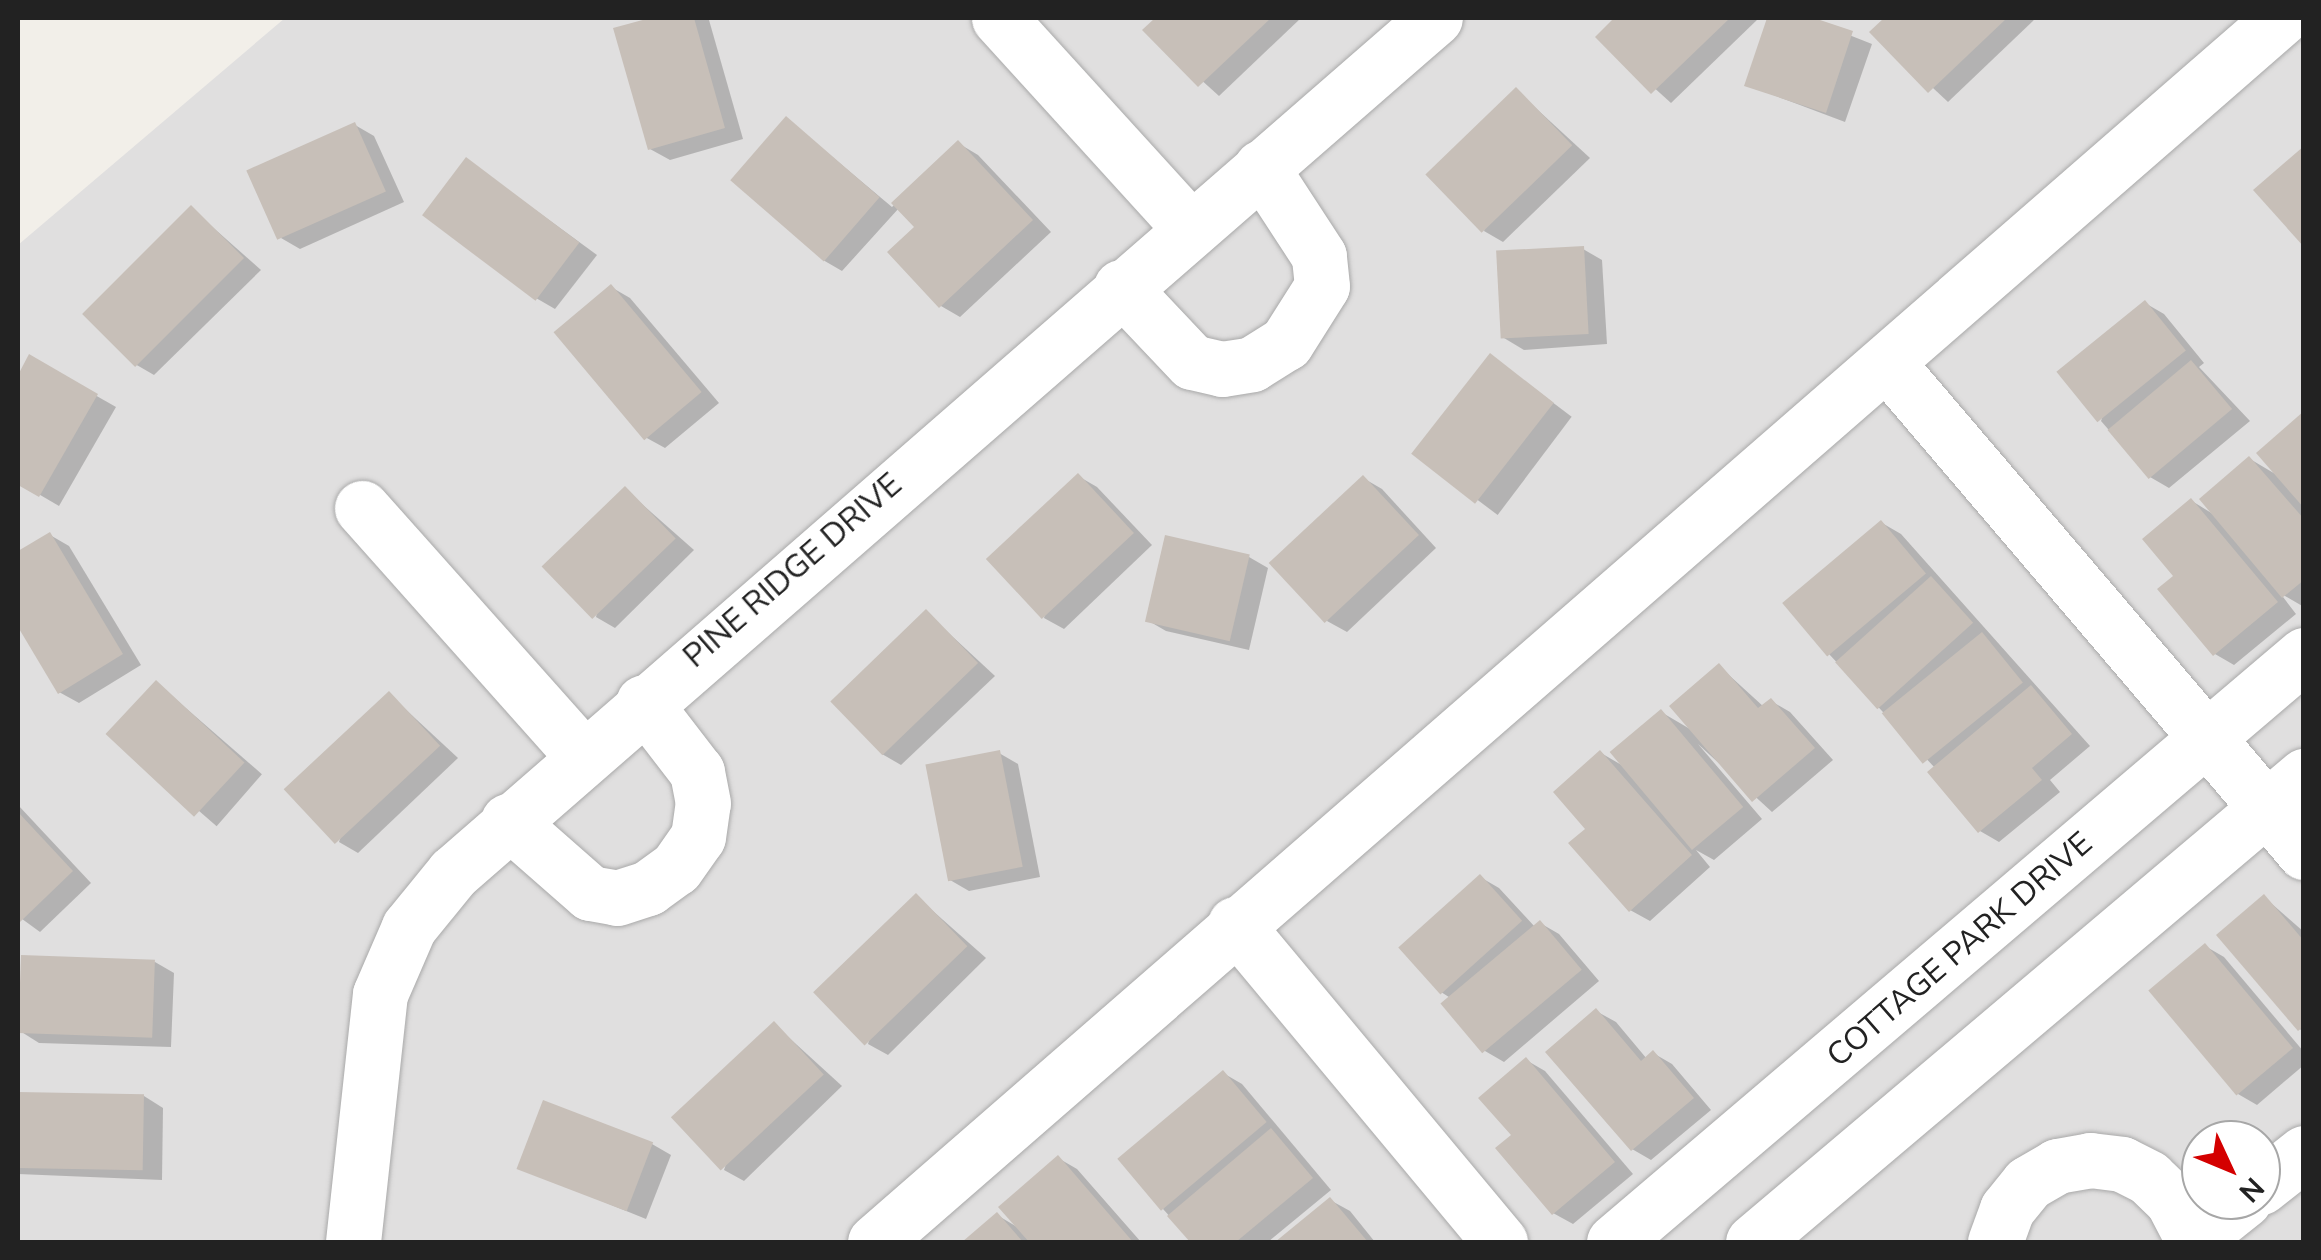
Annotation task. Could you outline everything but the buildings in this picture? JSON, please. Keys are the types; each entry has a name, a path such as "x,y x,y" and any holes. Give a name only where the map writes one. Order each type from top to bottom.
{"street":[{"path":"999,18 1190,228"},
{"name":"PINE RIDGE DRIVE","path":"354,1242 380,994 408,927 508,821 582,755 1434,18"},
{"path":"875,1242 2281,18"},
{"path":"1121,287 1192,362 1237,366 1286,342 1322,286 1320,256 1261,168"},
{"path":"1887,363 2207,736 2285,792 2304,852"},
{"path":"362,508 582,755"},
{"name":"COTTAGE PARK DRIVE","path":"1614,1242 2304,655"},
{"path":"508,821 590,893 617,898 648,888 676,868 698,836 703,803 698,772 643,702"},
{"path":"1753,1242 2285,792"},
{"path":"1236,924 1500,1242"},
{"path":"2281,1172 2304,1154"},
{"path":"1995,1242 2007,1209 2028,1183 2057,1166 2090,1160 2149,1178 2195,1241 2220,1220"}],"shaded area":[{"path":"285,18 2303,18 2303,1242 18,1242 18,245"}]}
